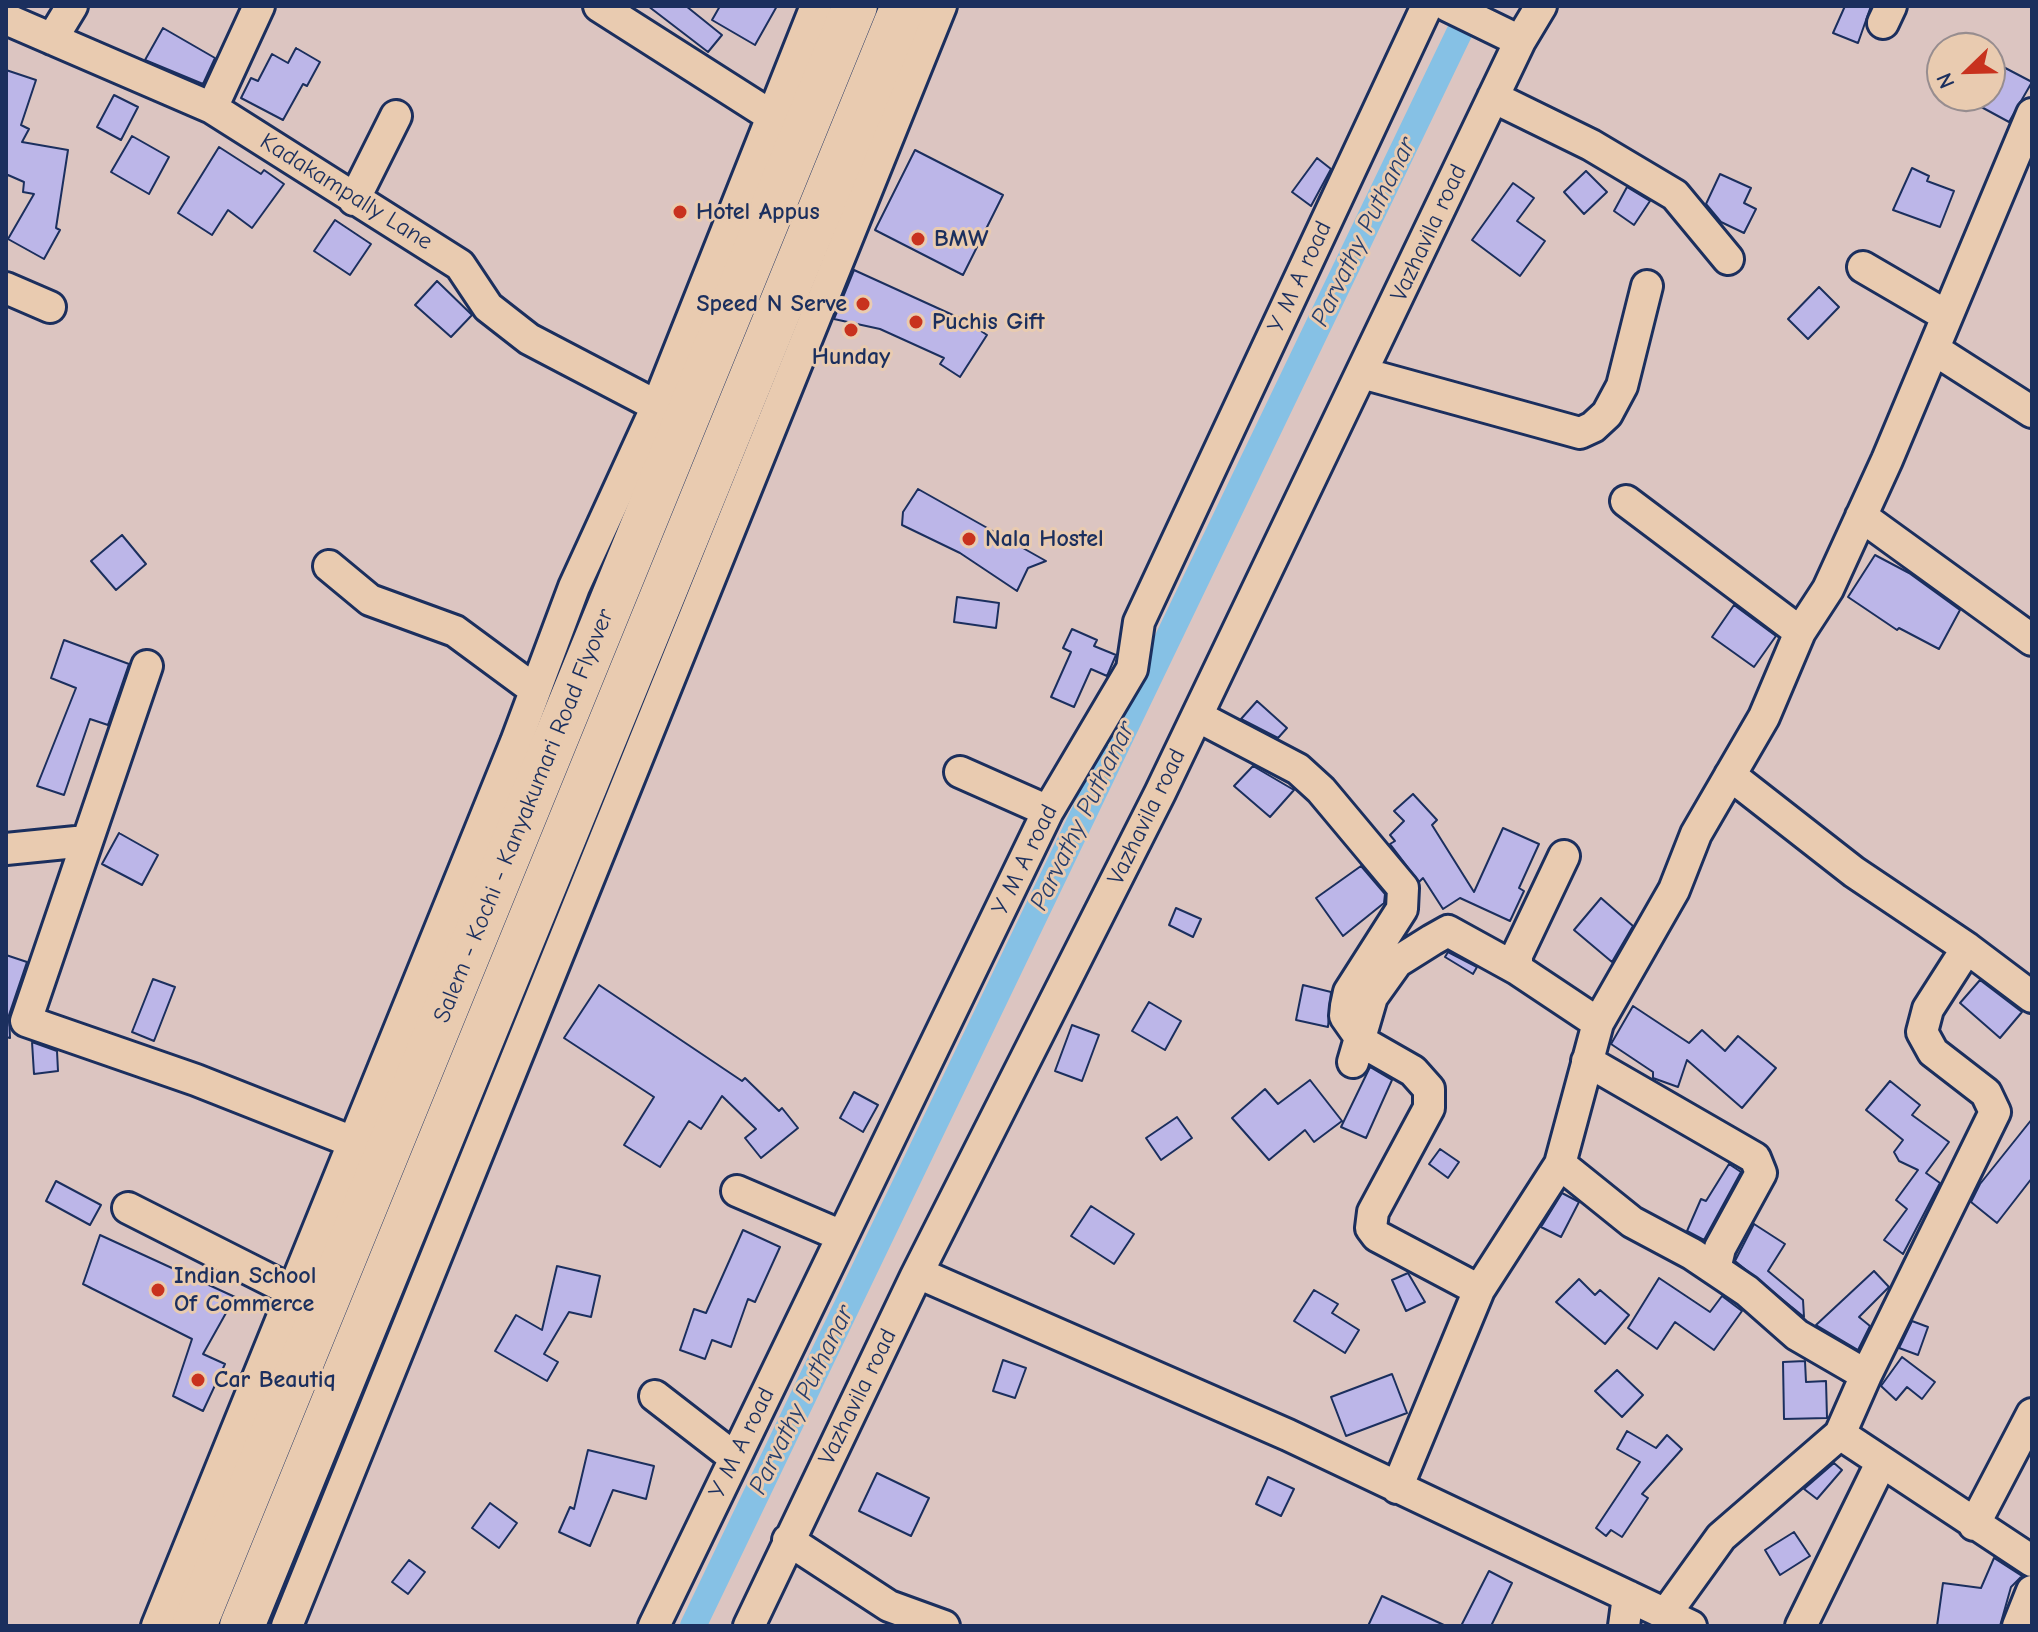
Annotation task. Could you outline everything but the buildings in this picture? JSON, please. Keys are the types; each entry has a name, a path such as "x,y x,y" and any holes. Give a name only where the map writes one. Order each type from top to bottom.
{"highway":[{"name":"Salem - Kochi - Kanyakumari Road Flyover","path":"194,1626 855,6"},
{"name":"Salem - Kochi - Kanyakumari Road Flyover","path":"242,1626 903,6"}],"street":[{"path":"52,39 72,6"},
{"path":"212,108 259,6"},
{"path":"599,6 773,117"},
{"path":"157,1626 294,1292 574,587 657,406 816,6"},
{"path":"287,1626 941,6"},
{"name":"Y M A road","path":"654,1626 1048,811 1132,669 1139,622 1427,6"},
{"path":"1448,6 1512,37"},
{"name":"Vazhavila road","path":"749,1626 918,1273 1197,716 1362,373 1493,97 1512,37 1541,6"},
{"name":"Kadakampally Lane","path":"6,21 212,108 460,265 488,307 529,339 657,406"},
{"path":"1493,97 1591,145 1675,195 1728,259"},
{"path":"1397,1488 1479,1290 1560,1164 1598,1023 1652,931 1696,834 1764,717 1800,632 1828,589 1935,350 2032,114"},
{"path":"354,200 396,116"},
{"path":"1863,267 1947,316"},
{"path":"1362,373 1580,433 1593,427 1607,414 1622,386 1647,286"},
{"path":"6,288 50,307"},
{"path":"1935,350 2032,412"},
{"path":"1626,501 1800,632"},
{"path":"1861,516 2032,640"},
{"path":"329,566 370,600 455,631 535,690"},
{"path":"147,666 86,841 16,1018 196,1080 353,1142"},
{"path":"1197,716 1298,769 1321,790 1403,888 1402,909 1349,992 1345,1016 1357,1051"},
{"path":"960,772 1048,811"},
{"path":"1730,775 1854,872 1967,948 2032,997"},
{"path":"6,849 86,841"},
{"path":"1517,969 1517,955 1564,856"},
{"path":"1357,1051 1372,997 1397,962 1448,931 1517,969 1598,1023"},
{"path":"918,1273 1288,1435 1679,1619 1721,1537 1840,1434 1995,1112 1986,1093 1933,1052 1922,1032 1928,1009 1967,948"},
{"path":"1357,1051 1413,1071 1429,1089 1424,1118 1373,1212 1371,1228 1377,1236 1479,1290"},
{"path":"1587,1061 1755,1158 1761,1173 1720,1248 1715,1269"},
{"path":"1560,1164 1632,1222 1715,1269 1747,1291 1797,1335 1866,1375"},
{"path":"737,1191 842,1236"},
{"path":"128,1208 294,1292"},
{"path":"655,1396 735,1458"},
{"path":"1974,1525 2032,1414"},
{"path":"1840,1434 2032,1561"},
{"path":"1801,1626 1881,1463"},
{"path":"788,1540 889,1606 944,1626"},
{"path":"2018,1626 2032,1591"},
{"path":"1624,1626 1628,1596"}],"waterway":[{"name":"Parvathy Puthanar","path":"693,1626 1472,6"}],"place":[{"name":"Hotel Appus","path":"680,212"},
{"name":"BMW","path":"918,239"},
{"name":"Speed N Serve","path":"863,304"},
{"name":"Puchis Gift","path":"916,322"},
{"name":"Hunday","path":"851,330"},
{"name":"Nala Hostel","path":"969,539"},
{"name":"Indian School Of Commerce","path":"158,1290"},
{"name":"Car Beautiq","path":"198,1380"}]}
